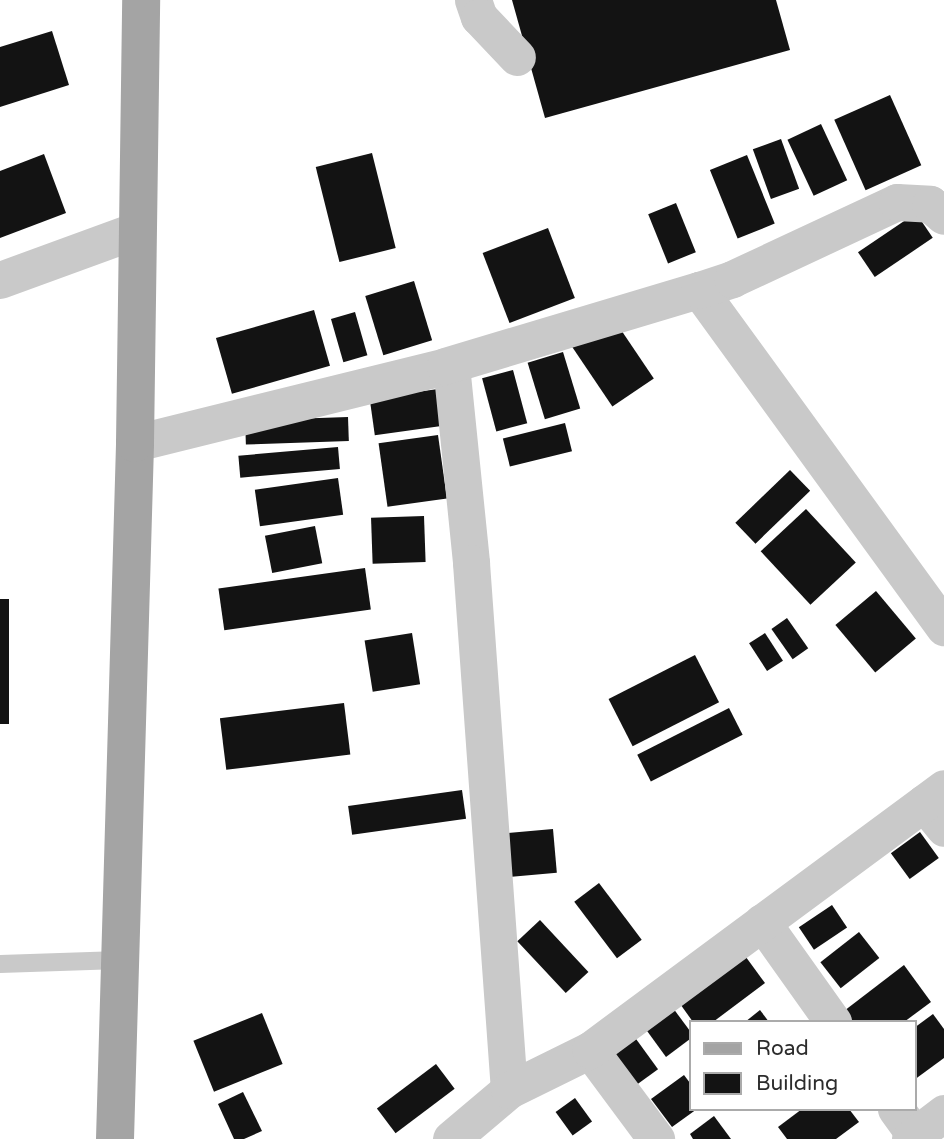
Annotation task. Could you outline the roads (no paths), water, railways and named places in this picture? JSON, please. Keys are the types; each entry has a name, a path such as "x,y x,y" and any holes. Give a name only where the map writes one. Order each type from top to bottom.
{"main road":[{"path":"115,1139 135,443 141,0"}],"street":[{"path":"473,0 479,18 517,57"},
{"path":"135,443 451,365 699,290 732,279 897,202 939,206"},
{"path":"0,280 137,230"},
{"path":"699,290 944,627"},
{"path":"451,365 471,563 509,1090"},
{"path":"452,1139 509,1090 590,1050 762,922 937,806"},
{"path":"762,922 832,1020"},
{"path":"590,1050 656,1139"},
{"path":"910,1131 944,1113"}],"lane":[{"path":"0,964 120,960"}]}
